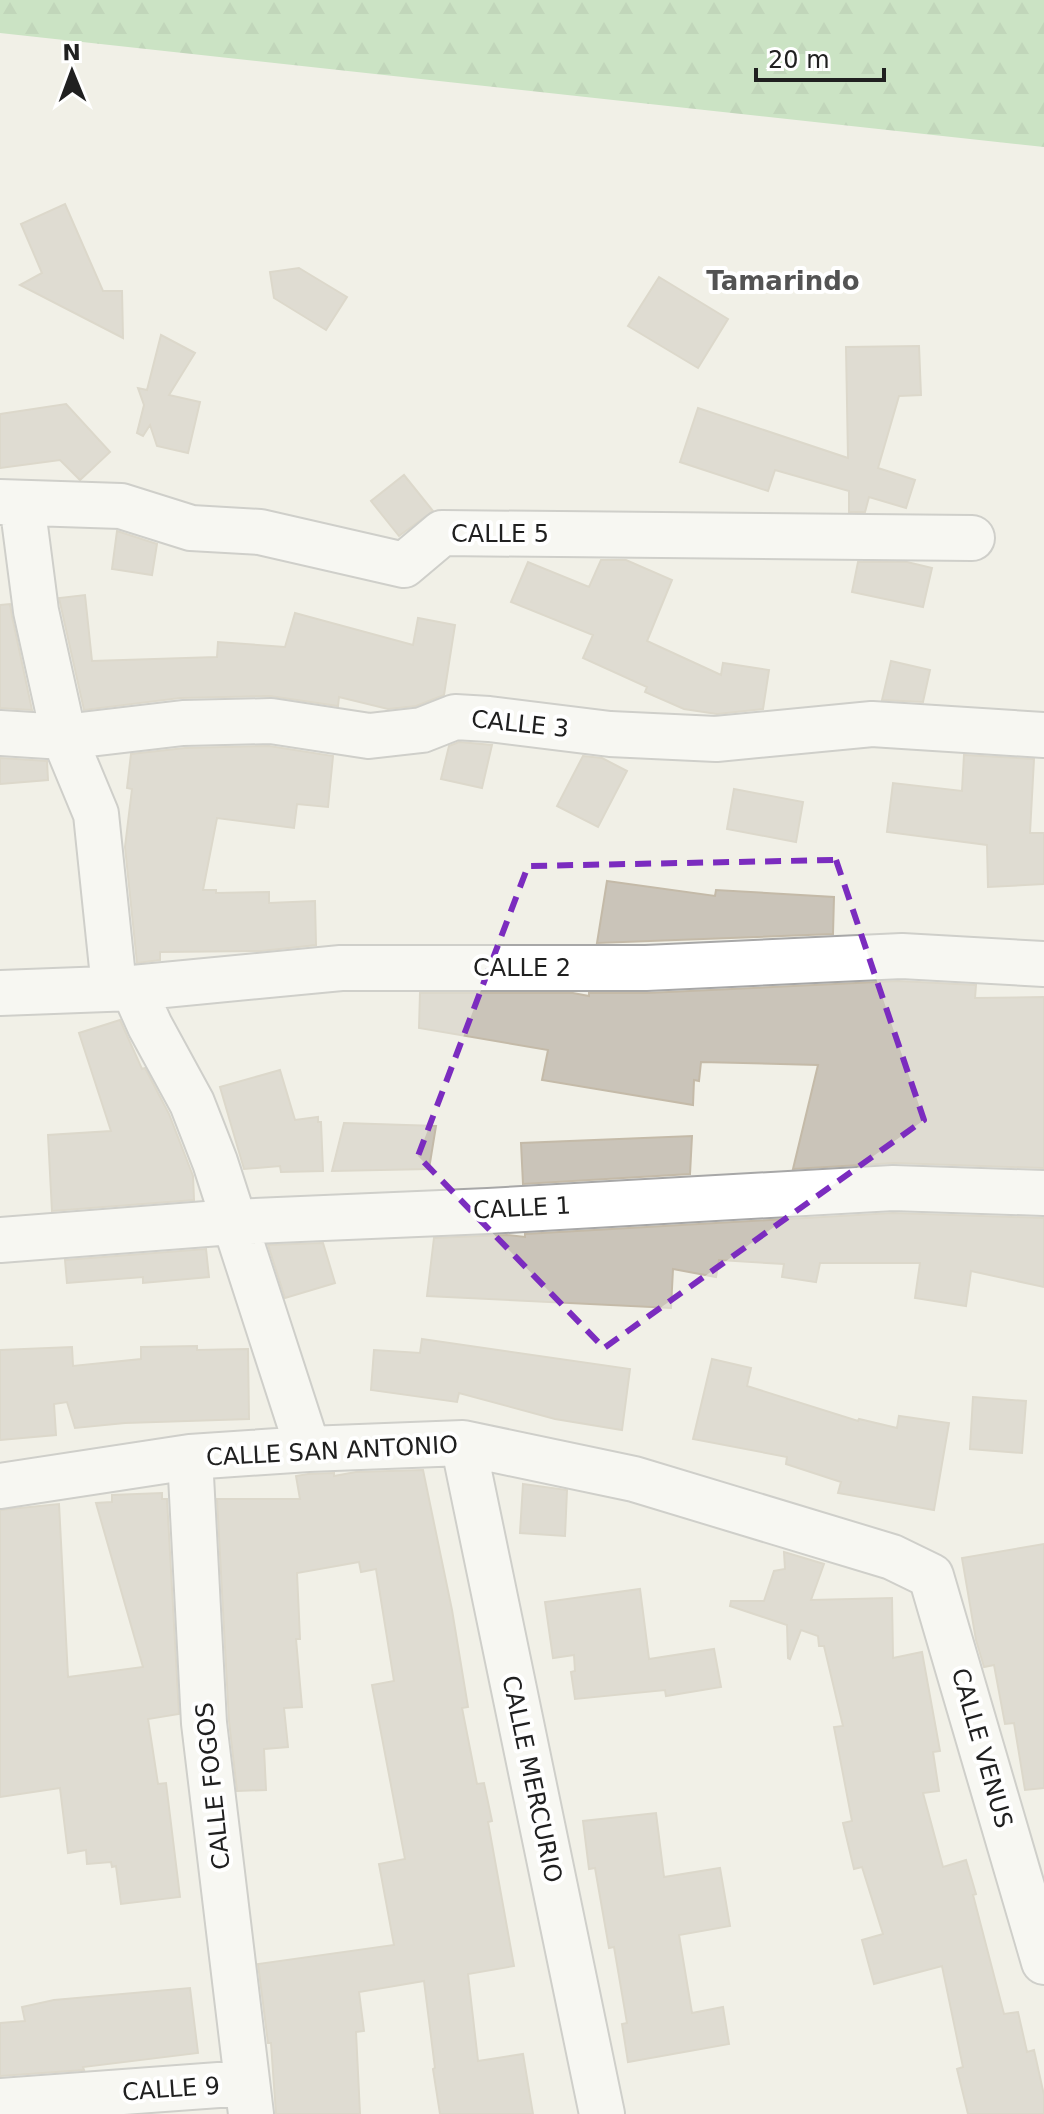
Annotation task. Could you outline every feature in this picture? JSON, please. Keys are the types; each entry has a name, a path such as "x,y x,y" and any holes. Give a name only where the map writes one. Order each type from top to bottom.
{"street":[{"name":"CALLE 5","path":"11,502 121,506 191,528 260,532 404,565 442,533 972,538"},
{"path":"11,502 64,737 96,814 123,987 150,1026 192,1103 215,1162 308,1449"},
{"name":"CALLE 3","path":"0,733 64,737 183,723 271,721 369,736 422,730 455,717 610,734 716,739 872,724 1044,735"},
{"name":"CALLE 2","path":"0,993 123,987 341,968 646,968 902,956 963,957 1044,964"},
{"name":"CALLE 1","path":"0,1240 232,1222 893,1188 1044,1193"},
{"name":"CALLE SAN ANTONIO","path":"0,1486 190,1457 463,1443 634,1479 892,1557"},
{"name":"CALLE MERCURIO","path":"463,1443 602,2114"},
{"name":"CALLE FOGOS","path":"190,1457 204,1723 249,2099"},
{"name":"CALLE VENUS","path":"892,1557 931,1576 1044,1962"},
{"name":"CALLE 9","path":"0,2101 249,2099"}],"highlighted area":[{"path":"836,860 924,1120 604,1348 418,1156 528,866"}],"green space":[{"path":"0,0 1044,0 1044,147 0,33"}],"building":[{"path":"65,204 103,291 122,291 123,338 20,285 42,273 21,224"},
{"path":"299,268 347,297 326,330 274,298 270,272"},
{"path":"659,277 728,319 698,368 628,326"},
{"path":"161,335 195,353 169,395 200,402 188,453 157,446 150,425 143,436 137,433 144,405 138,388 147,390"},
{"path":"919,346 921,395 899,396 878,468 915,480 906,508 869,497 865,512 849,512 849,491 775,470 768,491 680,462 698,408 848,458 846,347"},
{"path":"66,404 110,452 80,480 60,460 0,468 0,414"},
{"path":"404,475 433,511 399,536 371,501"},
{"path":"117,531 157,544 152,575 112,569"},
{"path":"601,560 626,560 672,580 647,641 721,675 723,663 769,670 763,709 717,714 684,709 645,692 647,687 583,658 593,635 511,602 528,562 589,587"},
{"path":"858,562 907,562 932,568 923,607 852,592"},
{"path":"85,595 92,661 217,657 218,642 285,647 295,613 413,645 418,618 455,625 444,695 416,706 388,709 339,697 338,706 270,696 180,698 84,710 59,598"},
{"path":"10,604 32,710 0,708 0,605"},
{"path":"891,661 930,670 923,702 882,700"},
{"path":"459,742 492,745 482,788 441,779 449,746"},
{"path":"269,746 333,756 328,807 297,804 294,828 217,818 203,890 216,890 216,893 269,892 269,903 315,901 316,945 261,951 160,952 160,960 137,963 125,847 132,789 127,788 131,754 185,748"},
{"path":"964,755 1034,759 1030,833 1044,833 1044,884 988,887 987,845 887,832 893,783 962,791"},
{"path":"583,756 602,758 627,771 598,827 557,806"},
{"path":"0,758 47,761 48,780 0,784"},
{"path":"734,789 803,802 796,842 727,829"},
{"path":"607,881 715,896 716,890 834,897 833,934 597,943"},
{"path":"898,981 976,985 975,998 1044,997 1044,1168 894,1163 793,1169 818,1065 701,1062 699,1081 694,1080 693,1105 542,1080 548,1050 419,1028 420,993 573,993 589,996 589,993"},
{"path":"120,1020 142,1069 145,1068 169,1114 193,1176 194,1200 52,1211 48,1135 111,1131 79,1033"},
{"path":"280,1070 295,1120 318,1117 318,1122 321,1122 323,1171 281,1172 280,1166 244,1169 220,1087"},
{"path":"344,1123 436,1126 429,1169 332,1171"},
{"path":"692,1136 690,1174 523,1184 521,1143"},
{"path":"893,1213 1044,1218 1044,1287 971,1271 966,1306 915,1298 920,1263 820,1263 816,1282 782,1277 784,1264 719,1260 716,1277 673,1269 671,1308 427,1296 434,1238 525,1237 525,1234"},
{"path":"323,1243 335,1283 285,1298 268,1245"},
{"path":"206,1249 209,1277 143,1283 143,1277 67,1283 65,1260"},
{"path":"422,1339 630,1369 622,1430 555,1419 459,1393 457,1402 371,1390 374,1350 420,1353"},
{"path":"197,1346 197,1350 248,1349 249,1419 125,1423 75,1428 67,1402 54,1404 56,1435 0,1440 0,1350 72,1347 73,1366 141,1359 141,1347"},
{"path":"712,1359 751,1368 747,1386 858,1421 897,1428 899,1416 949,1423 934,1510 838,1493 841,1482 786,1464 787,1457 693,1439"},
{"path":"973,1397 1026,1401 1022,1453 970,1449"},
{"path":"423,1470 468,1707 462,1708 477,1784 484,1783 492,1821 488,1822 514,1966 468,1974 478,2061 523,2054 533,2114 440,2114 424,1981 359,1992 364,2031 356,2032 360,2114 276,2114 271,2043 268,2043 258,1964 394,1945 379,1864 405,1859 372,1685 394,1681 376,1569 361,1572 359,1562 297,1573 300,1639 296,1639 302,1707 284,1708 288,1747 264,1749 266,1790 237,1791 229,1721 217,1499 300,1499 296,1476 308,1474 334,1473 334,1476 356,1472"},
{"path":"523,1484 567,1490 565,1536 520,1533"},
{"path":"162,1493 162,1499 167,1499 179,1714 148,1719 158,1784 166,1783 180,1897 121,1904 116,1866 112,1867 111,1862 87,1864 86,1850 68,1853 60,1788 0,1797 0,1510 59,1504 68,1677 143,1667 96,1503 112,1502 112,1495"},
{"path":"1044,1544 1044,1788 1025,1790 1014,1723 1005,1724 994,1665 984,1667 976,1640 962,1558"},
{"path":"784,1552 824,1564 811,1600 892,1598 893,1658 922,1652 940,1751 933,1752 939,1791 923,1793 943,1867 966,1860 1004,2014 1018,2012 1027,2052 1034,2050 1044,2095 1044,2114 968,2114 957,2069 963,2067 942,1966 874,1984 862,1940 883,1934 862,1867 854,1869 843,1823 852,1821 834,1727 843,1726 824,1646 819,1646 818,1636 801,1630 790,1659 787,1625 730,1606 731,1601 764,1601 774,1571 785,1569"},
{"path":"640,1589 649,1659 714,1649 721,1687 666,1696 665,1690 575,1699 571,1672 575,1671 574,1655 553,1658 545,1602"},
{"path":"656,1813 664,1877 720,1868 730,1926 679,1935 692,2013 723,2007 729,2044 628,2062 622,2024 627,2023 614,1947 609,1948 595,1868 589,1869 583,1821"},
{"path":"190,1988 198,2053 83,2067 84,2070 0,2076 0,2023 25,2021 22,2007 54,2000"}],"district":[{"name":"Tamarindo","path":"783,281"}]}
